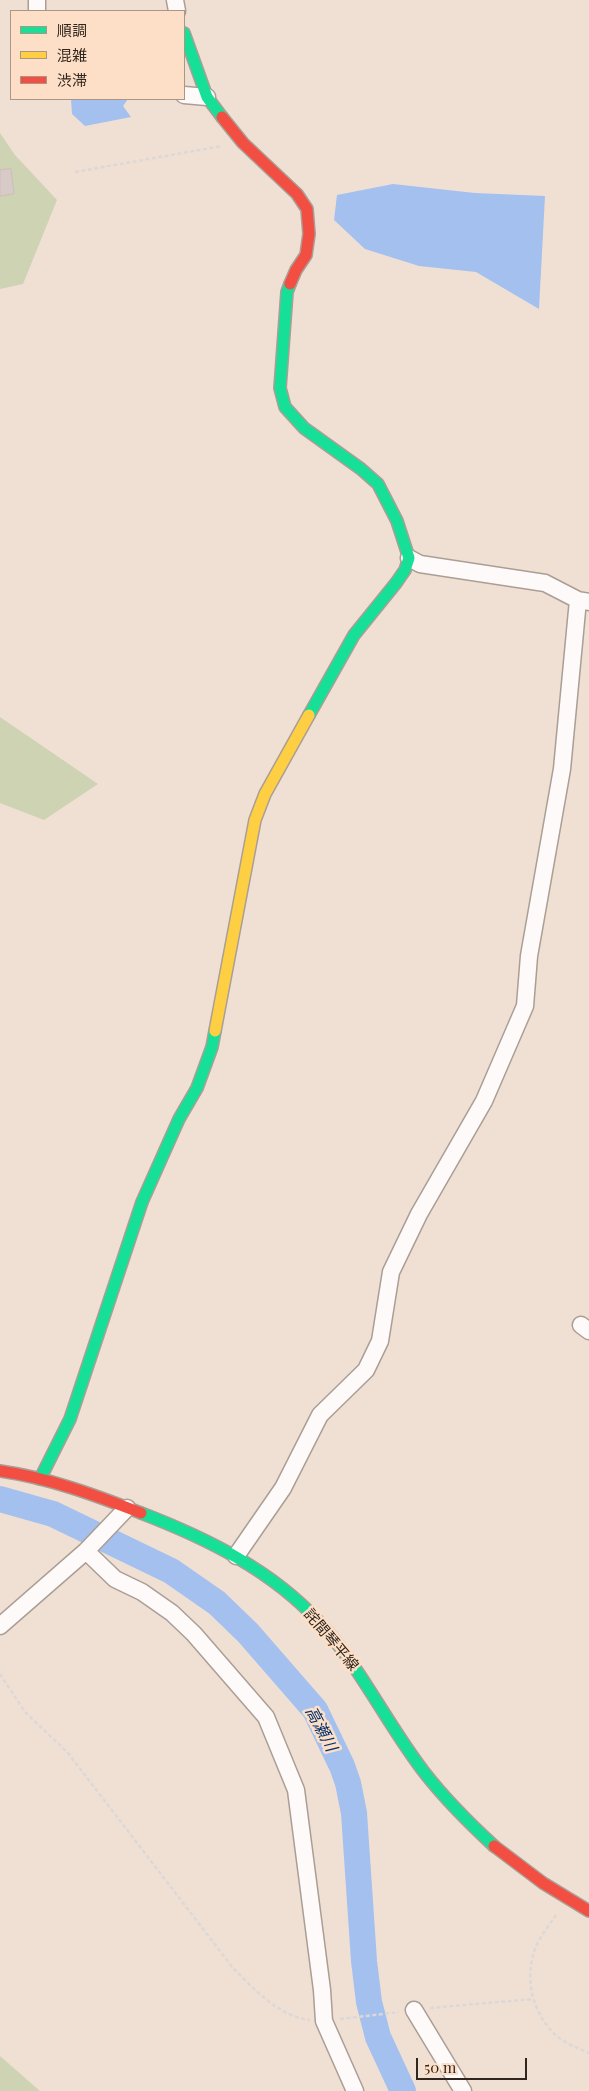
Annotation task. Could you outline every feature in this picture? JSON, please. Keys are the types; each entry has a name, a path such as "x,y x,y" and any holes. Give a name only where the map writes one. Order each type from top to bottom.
{"street":[{"path":"40,1479 70,1418 142,1202 179,1119 197,1088 212,1047 255,820 281,764 354,635 396,583 405,570 409,558 397,522 378,484 361,469 304,428 285,407 280,388 287,292 296,270 306,255 309,234 307,209 297,194 243,143 207,97 185,36"},
{"path":"185,95 207,97"},
{"path":"236,1556 283,1488 320,1415 366,1370 380,1341 391,1272 419,1214 484,1101 526,1006 529,956 562,769 584,601 545,583 420,564 409,558"},
{"name":"詫間琴平線","path":"0,1471 40,1479 89,1494 190,1532 236,1556 281,1586 319,1622 355,1667 424,1771 473,1827 518,1866 567,1898 588,1909"},
{"path":"0,1626 86,1551 127,1508"},
{"path":"86,1551 115,1579 142,1592 172,1613 194,1634 266,1717 296,1790 322,1990 324,2021 355,2091"},
{"path":"414,2010 463,2091"}],"path":[{"path":"75,172 243,143"},
{"path":"0,1674 24,1712 68,1753 233,1968 259,1994 287,2012 306,2019 324,2021 414,2010 533,1999"},
{"path":"567,1898 542,1936 533,1955 530,1978 533,1999 544,2020 557,2036 589,2053"}],"green space":[{"path":"0,133 15,155 57,200 23,284 0,289"},
{"path":"0,717 98,784 44,820 0,803"},
{"path":"0,2056 40,2091 0,2091"}],"water":[{"path":"71,100 127,100 123,106 131,117 85,126 72,114"},
{"path":"393,184 475,193 545,196 539,309 476,272 419,266 365,249 334,220 337,195"}],"building":[{"path":"11,169 14,194 0,196 0,170"}],"waterway":[{"name":"高瀬川","path":"0,1499 53,1514 171,1571 217,1603 248,1633 315,1710 342,1766 348,1783 354,1813 364,1961 369,2002 378,2037 403,2091"}],"traffic: fast":[{"path":"185,36 207,97 222,117"},
{"path":"290,284 287,292 280,388 285,407 304,428 361,469 378,484 397,521 409,558 405,570 396,583 354,635 309,715"},
{"path":"40,1479 70,1419 142,1202 179,1119 197,1088 212,1047 215,1031"},
{"path":"141,1513 190,1533 237,1558 259,1571 301,1604 335,1640 424,1772 440,1792 494,1846"}],"traffic: slow":[{"path":"215,1031 255,820 265,794 309,715"}],"traffic: jam":[{"path":"222,117 243,143 297,194 307,209 309,234 306,255 296,270 290,284"},
{"path":"0,1471 54,1483 141,1513"},
{"path":"494,1846 543,1883 589,1911"}]}
